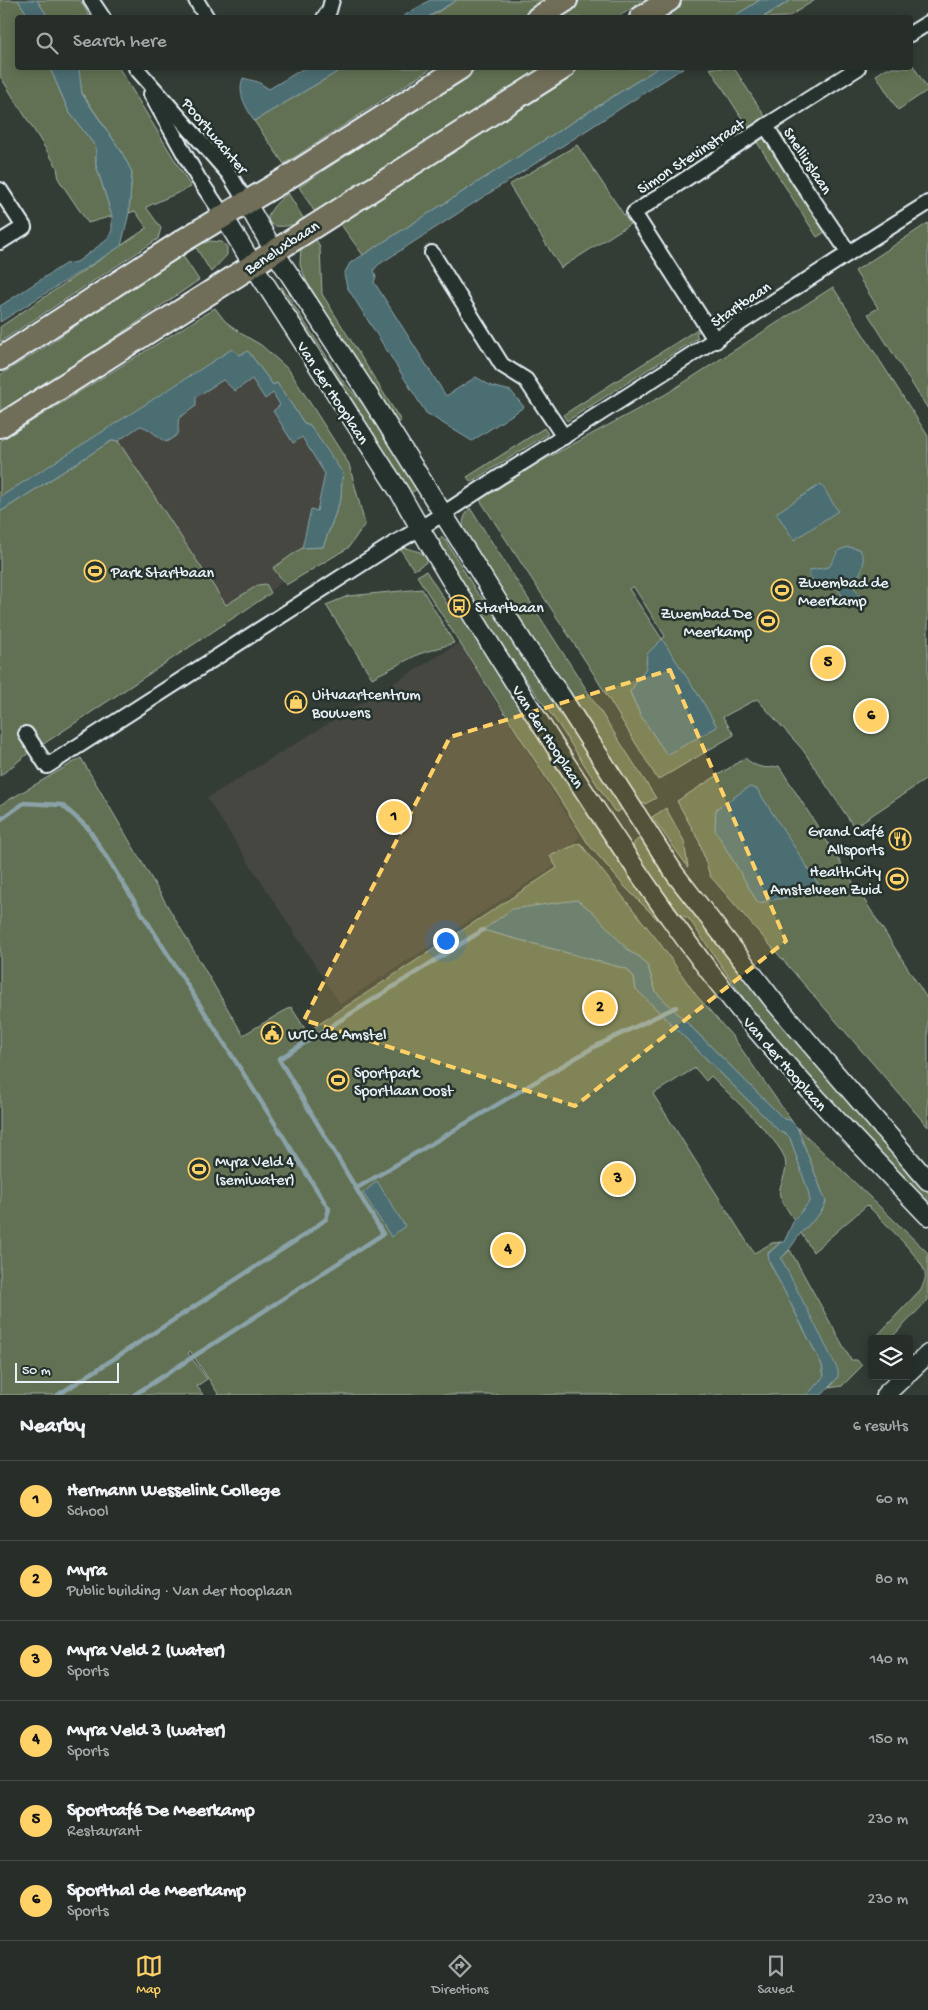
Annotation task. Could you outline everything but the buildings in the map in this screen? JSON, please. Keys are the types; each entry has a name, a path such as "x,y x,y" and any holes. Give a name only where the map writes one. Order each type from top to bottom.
{"main road":[{"path":"543,15 566,0"},
{"path":"646,15 669,0"},
{"path":"0,359 223,215 284,180 457,70"},
{"name":"Beneluxbaan","path":"0,426 560,70"}],"street":[{"path":"91,0 101,15"},
{"path":"196,0 205,15"},
{"path":"326,15 332,0"},
{"path":"913,32 928,23"},
{"name":"Poortwachter","path":"137,70 198,178 223,215"},
{"name":"Poortwachter","path":"138,70 228,174 246,202"},
{"name":"Snelliuslaan","path":"849,253 766,126 855,70"},
{"name":"Simon Stevinstraat","path":"716,341 634,213 766,126"},
{"path":"0,190 24,227 0,242"},
{"name":"Van der Hooplaan","path":"246,202 274,251 370,397 442,514 675,874 776,1004 928,1181"},
{"name":"Startbaan","path":"26,734 48,766 393,544 419,530 475,492 716,341 928,203"},
{"name":"Van der Hooplaan","path":"223,215 253,265 400,493 419,530 490,644 596,809 681,933 754,1027 818,1100 928,1216"},
{"path":"432,254 502,365 526,380 564,437"},
{"path":"913,1368 928,1354"},
{"path":"891,1393 902,1380"}],"highlighted area":[{"path":"670,670 786,941 575,1106 304,1020 450,737"}],"shaded area":[{"path":"235,364 287,399 358,526 220,628 91,422"},
{"path":"459,643 580,836 551,868 340,1004 207,798"}],"green space":[{"path":"0,0 18,0 28,15 15,15 15,70 51,70 69,112 96,147 96,165 112,216 88,223 59,180 57,167 0,76"},
{"path":"37,0 80,0 89,15 47,15"},
{"path":"457,0 547,0 523,15 433,15"},
{"path":"581,0 645,0 621,15 559,15"},
{"path":"683,0 760,0 736,15 660,15"},
{"path":"791,0 815,0 791,15 768,15"},
{"path":"913,65 928,90 898,110 876,75 884,70 913,70"},
{"path":"78,70 120,70 191,187 146,207 161,228 158,239 0,342 0,327 147,228 135,211 129,213 132,172 121,151 82,93"},
{"path":"341,70 429,70 284,164 254,121"},
{"path":"475,70 537,70 316,214 299,187"},
{"path":"575,70 655,70 363,255 339,222"},
{"path":"711,70 735,70 835,226 817,237"},
{"path":"577,145 630,224 561,268 509,185"},
{"path":"288,193 305,221 292,225 274,225 269,222 268,217 277,203"},
{"path":"928,223 928,409 868,314 878,308 855,271"},
{"path":"314,234 320,248 322,294 401,421 397,424 307,282 300,265 301,246"},
{"path":"210,241 222,242 227,247 227,255 211,272 195,246"},
{"path":"181,253 199,280 66,371 0,413 0,375 48,345"},
{"path":"282,287 342,380 372,415 417,489 411,493 328,362 303,332 275,291"},
{"name":"Zwembad de Meerkamp","path":"833,287 928,436 928,778 854,827 803,750 757,699 723,717 734,735 658,780 590,668 480,500 540,462 666,394","holes":["633,586 665,636 662,639 629,589","662,639 641,716 630,692 646,668 647,654"]},
{"path":"215,308 225,321 261,345 289,370 349,464 365,524 348,548 286,585 273,568 302,548 323,547 341,498 342,477 310,425 304,423 277,383 273,385 248,351 113,426 0,497 0,441"},
{"path":"699,328 700,331 696,333 698,338 567,421 563,415"},
{"path":"544,428 548,434 471,482 467,477"},
{"name":"Park Startbaan","path":"111,441 118,441 226,605 258,585 266,584 271,593 42,745 33,732 23,739 31,751 0,776 0,512"},
{"path":"470,508 656,798 645,804 638,802 464,533 464,520"},
{"path":"441,537 446,541 476,591 516,639 622,805 622,809 618,812 614,811 558,724 502,647 436,543"},
{"path":"406,548 420,552 430,560 414,570 400,549"},
{"path":"426,571 453,613 458,610 461,615 464,613 671,933 624,886 589,845 417,576"},
{"path":"422,589 454,643 419,654 372,678 326,605 348,596"},
{"name":"Sportpark Sportlaan Oost","path":"81,758 243,1035 291,1007 307,1032 557,868 550,856 580,843 659,942 696,995 733,1037 793,1123 784,1119 656,992 648,967 640,957 512,909 484,930 627,969 634,977 636,989 780,1132 790,1138 809,1191 810,1201 794,1220 780,1196 780,1188 786,1165 781,1151 764,1129 711,1076 706,1081 695,1068 653,1094 754,1253 772,1243 781,1242 768,1253 769,1261 822,1365 824,1376 807,1395 219,1395 190,1351 188,1353 207,1379 197,1386 203,1395 0,1395 0,805"},
{"path":"745,758 761,767 779,766 928,1000 928,1127 710,876 699,841 677,801"},
{"path":"666,808 684,841 688,867 652,817"},
{"path":"645,837 928,1189 928,1206 832,1103 749,1006 689,919 675,912 632,849 636,840"},
{"path":"797,1127 928,1253 928,1300 894,1335 878,1335 921,1289 925,1273 921,1264 907,1246 867,1205 813,1252 801,1233 822,1211 826,1202"},
{"path":"790,1250 851,1360 857,1360 862,1366 842,1386 829,1388 834,1383 781,1258"}],"water":[{"path":"18,0 37,0 47,15 28,15"},
{"path":"430,0 457,0 431,15 405,15"},
{"path":"760,0 791,0 766,15 736,15"},
{"path":"51,70 79,70 82,94 121,151 132,172 129,213 121,246 0,322 0,306 65,264 77,262 108,239 112,230 112,216 96,165 96,147 69,112"},
{"path":"301,70 341,70 254,121 242,95 241,84 243,78 258,82 269,89"},
{"path":"655,70 680,70 378,265 374,270 376,277 374,282 446,396 476,377 491,386 511,391 524,407 472,441 426,413 347,287 344,274 350,263"},
{"path":"232,349 240,355 248,351 273,385 277,383 304,423 310,425 344,475 342,477 341,498 323,547 302,548 311,509 317,511 325,474 302,437 293,443 273,411 280,405 273,393 265,399 252,379 235,391 223,380 196,397 196,406 179,418 177,434 166,442 140,426 118,441 111,441 0,512 0,497"},
{"path":"821,484 838,511 794,540 776,513"},
{"path":"848,547 859,549 863,559 861,572 853,586 860,596 850,605 834,583 814,581 809,576 810,570 829,567 839,550"},
{"path":"662,639 717,727 667,755 641,716 630,692 646,668 647,654"},
{"path":"749,787 757,789 822,890 758,903 715,830 716,809"},
{"path":"577,900 592,911 630,952 640,957 648,967 656,992 784,1119 790,1120 797,1127 826,1202 818,1215 781,1258 838,1370 838,1377 822,1395 807,1395 824,1376 822,1365 769,1261 768,1254 781,1242 784,1242 794,1220 810,1201 790,1138 780,1132 636,989 634,977 627,969 483,930 512,909"},
{"path":"377,1181 405,1226 391,1237 363,1193"}],"waterway":[{"path":"0,820 24,803 62,805 88,828 329,1209 326,1219 306,1234 58,1395"},
{"path":"134,1395 383,1234 279,1059 483,930"},
{"path":"357,1188 594,1047 676,1007"}],"place":[{"name":"Park Startbaan","path":"95,571"},
{"name":"Zwembad de Meerkamp","path":"782,590"},
{"name":"Startbaan","path":"459,606"},
{"name":"Zwembad De Meerkamp","path":"768,621"},
{"name":"Sportcafé De Meerkamp","path":"828,663"},
{"name":"Uitvaartcentrum Bouwens","path":"296,702"},
{"name":"Sporthal de Meerkamp","path":"871,716"},
{"name":"Hermann Wesselink College","path":"394,817"},
{"name":"Grand Café Allsports","path":"900,839"},
{"name":"HealthCity Amstelveen Zuid","path":"897,879"},
{"name":"Myra","path":"600,1008"},
{"name":"WTC de Amstel","path":"272,1033"},
{"name":"Sportpark Sportlaan Oost","path":"338,1080"},
{"name":"Myra Veld 4 (semiwater)","path":"199,1169"},
{"name":"Myra Veld 2 (water)","path":"618,1179"},
{"name":"Myra Veld 3 (water)","path":"508,1250"}]}
